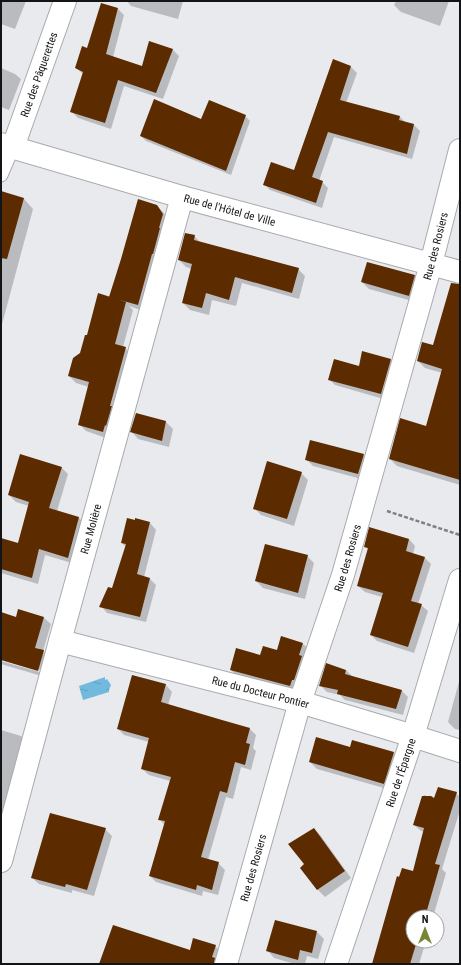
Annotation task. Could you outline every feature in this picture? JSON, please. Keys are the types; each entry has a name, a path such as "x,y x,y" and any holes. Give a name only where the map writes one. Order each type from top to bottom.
{"street":[{"name":"Rue des Pâquerettes","path":"7,146 65,1"},
{"name":"Rue de l'Hôtel de Ville","path":"7,146 182,197 460,272"},
{"name":"Rue des Rosiers","path":"226,964 300,702 343,575 431,264 460,150"},
{"name":"Rue Molière","path":"1,861 182,197"},
{"name":"Rue de l'Épargne","path":"336,964 413,736 460,580"},
{"name":"Rue du Docteur Pontier","path":"60,640 300,702 460,751"}],"lane":[{"path":"1,175 7,146"}],"path":[{"path":"363,504 460,535"}],"water":[{"path":"105,677 105,680 107,679 111,685 109,692 83,700 79,686"}],"building":[{"path":"101,3 118,8 106,54 142,66 149,41 173,49 156,93 118,80 105,123 70,112 83,72 75,68 82,46 87,48"},
{"path":"333,59 351,66 340,100 400,116 399,120 414,124 407,154 328,132 312,177 323,181 316,203 263,185 271,162 294,170"},
{"path":"154,99 201,119 209,100 246,115 226,171 140,136"},
{"path":"1,191 24,198 7,259 1,258"},
{"path":"138,199 157,205 163,214 138,305 109,297"},
{"path":"185,233 195,235 194,240 299,268 292,293 235,277 229,300 206,293 202,308 182,303 192,264 178,260"},
{"path":"367,262 415,275 409,296 361,282"},
{"path":"451,283 460,284 460,480 389,459 400,418 426,426 442,369 417,361 422,342 433,345"},
{"path":"98,293 126,302 115,344 126,347 110,406 112,406 103,432 78,425 89,382 68,376 73,358 80,353 85,335 87,335"},
{"path":"362,351 391,359 381,394 328,380 334,359 359,366"},
{"path":"136,413 166,421 162,441 130,432"},
{"path":"310,440 364,454 358,474 305,460"},
{"path":"20,454 62,467 49,508 79,517 68,558 39,549 32,578 1,569 1,538 18,543 29,502 8,495"},
{"path":"267,461 302,472 287,519 253,509"},
{"path":"127,518 135,520 135,518 150,522 137,574 150,578 140,617 99,607 108,587 112,588 126,544 121,543"},
{"path":"369,527 409,539 406,551 425,557 411,601 422,604 408,647 370,635 383,593 357,586 368,548 364,547"},
{"path":"265,544 308,555 298,593 255,581"},
{"path":"18,609 44,617 35,648 44,650 38,671 1,660 1,612 16,617"},
{"path":"281,636 303,643 299,655 302,656 294,680 292,680 290,686 230,670 236,648 260,655 263,646 277,650"},
{"path":"326,663 346,670 345,674 402,690 396,709 337,694 338,690 319,686"},
{"path":"132,675 166,684 161,702 250,728 246,743 250,744 245,765 235,762 227,793 220,791 201,857 219,862 212,890 197,885 196,890 149,876 165,821 158,820 171,777 141,769 149,738 117,729"},
{"path":"316,737 350,747 352,740 394,752 384,784 309,762"},
{"path":"438,787 457,792 435,864 440,865 427,909 405,909 405,949 415,949 410,964 372,964 397,876 399,877 402,868 413,871 424,828 413,825 422,796 431,796 434,798"},
{"path":"50,813 106,828 87,890 66,884 65,887 31,878"},
{"path":"314,828 345,871 317,890 300,868 304,864 288,844"},
{"path":"275,920 317,931 312,953 300,950 298,960 266,951"},
{"path":"113,925 190,950 193,938 216,945 212,957 215,958 214,964 99,964"}]}
